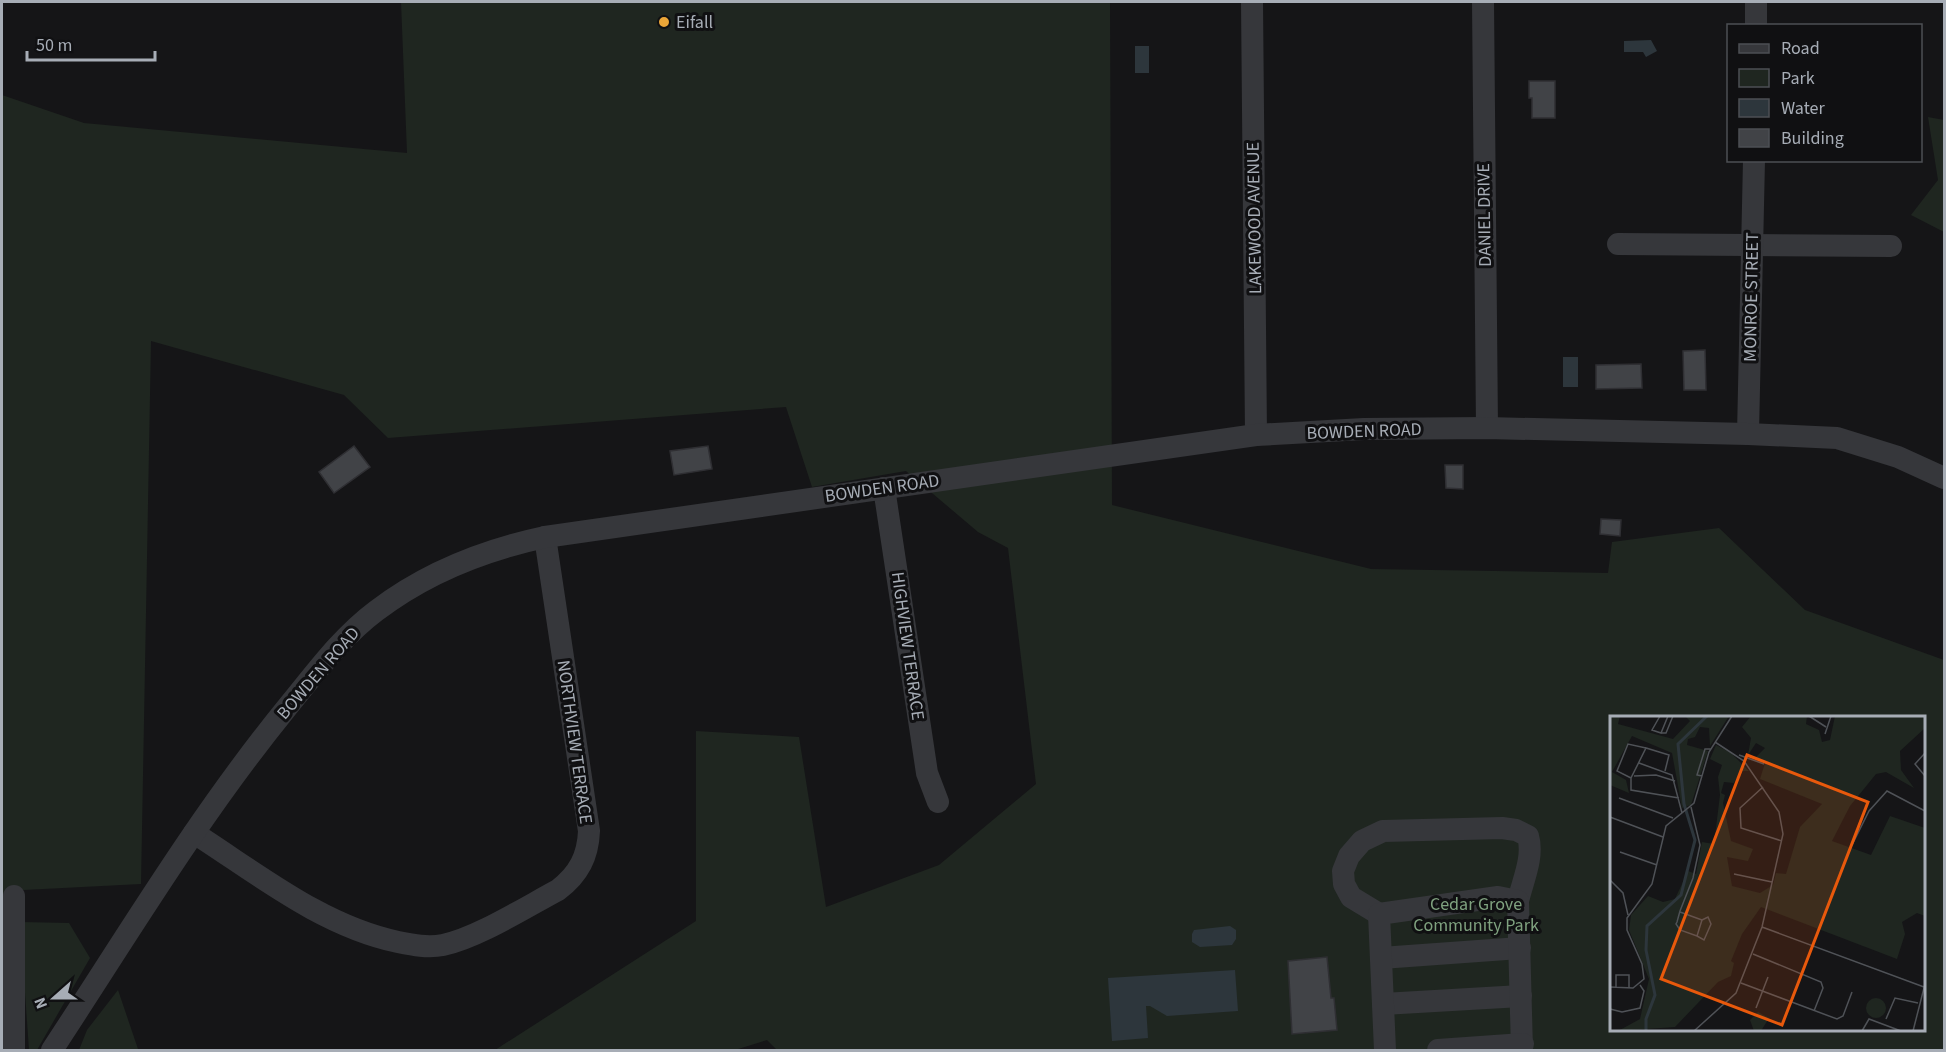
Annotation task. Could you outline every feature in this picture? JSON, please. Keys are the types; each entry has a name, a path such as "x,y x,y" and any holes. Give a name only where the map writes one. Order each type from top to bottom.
{"street":[{"name":"LAKEWOOD AVENUE","path":"1252,2 1257,435"},
{"name":"DANIEL DRIVE","path":"1483,2 1487,428"},
{"path":"1756,2 1756,24"},
{"name":"MONROE STREET","path":"1748,434 1754,162"},
{"path":"1618,244 1891,246"},
{"name":"BOWDEN ROAD","path":"52,1050 194,833 255,748 340,642 357,626 402,593 444,569 493,550 545,537 1257,435 1364,429 1487,428 1837,438 1898,457 1944,478"},
{"name":"HIGHVIEW TERRACE","path":"884,488 927,773 938,802"},
{"name":"NORTHVIEW TERRACE","path":"194,833 331,919 366,933 419,945 441,945 470,936 568,883 582,865 589,831 545,537"},
{"path":"1438,1050 1522,1047 1518,902 1532,848 1528,836 1516,830 1502,828 1383,831 1362,841 1349,856 1343,871 1344,884 1351,897 1379,914 1498,897 1518,902"},
{"path":"14,896 14,1050"},
{"path":"1379,914 1385,1050"},
{"path":"1381,958 1520,948"},
{"path":"1383,1004 1521,996"}],"green space":[{"name":"Cedar Grove Community Park","path":"401,2 1110,2 1112,505 1371,569 1608,573 1612,542 1719,528 1805,610 1944,660 1944,1050 777,1050 767,1040 735,1050 495,1050 696,921 696,731 799,737 826,907 939,865 1036,784 1008,548 978,532 906,471 812,487 786,407 388,438 344,395 151,341 141,884 4,891 2,928 2,95 84,123 407,153"},
{"path":"1928,117 1944,120 1944,232 1911,215 1938,180"},
{"path":"20,922 69,923 90,958 37,1050 29,1050"},
{"path":"118,990 138,1049 143,1050 79,1050 87,1030"}],"water":[{"path":"1651,40 1657,51 1646,57 1643,52 1624,52 1624,41"},
{"path":"1135,46 1149,46 1149,73 1135,73"},
{"path":"1563,357 1578,357 1578,387 1563,387"},
{"path":"1230,926 1236,930 1236,939 1232,945 1200,947 1192,942 1194,930"},
{"path":"1235,970 1238,1011 1167,1016 1146,1006 1148,1038 1112,1041 1108,978"}],"building":[{"path":"1529,81 1555,81 1555,118 1532,118"},
{"path":"1705,350 1706,390 1684,390 1683,351"},
{"path":"1641,364 1642,388 1596,389 1596,365"},
{"path":"354,446 370,467 334,493 319,472"},
{"path":"708,446 712,469 674,475 670,451"},
{"path":"1445,465 1463,465 1463,489 1446,488"},
{"path":"1601,519 1621,520 1620,536 1600,534"},
{"path":"1327,957 1337,1030 1292,1034 1288,961"}],"place":[{"name":"Eifall","path":"664,22"}]}
